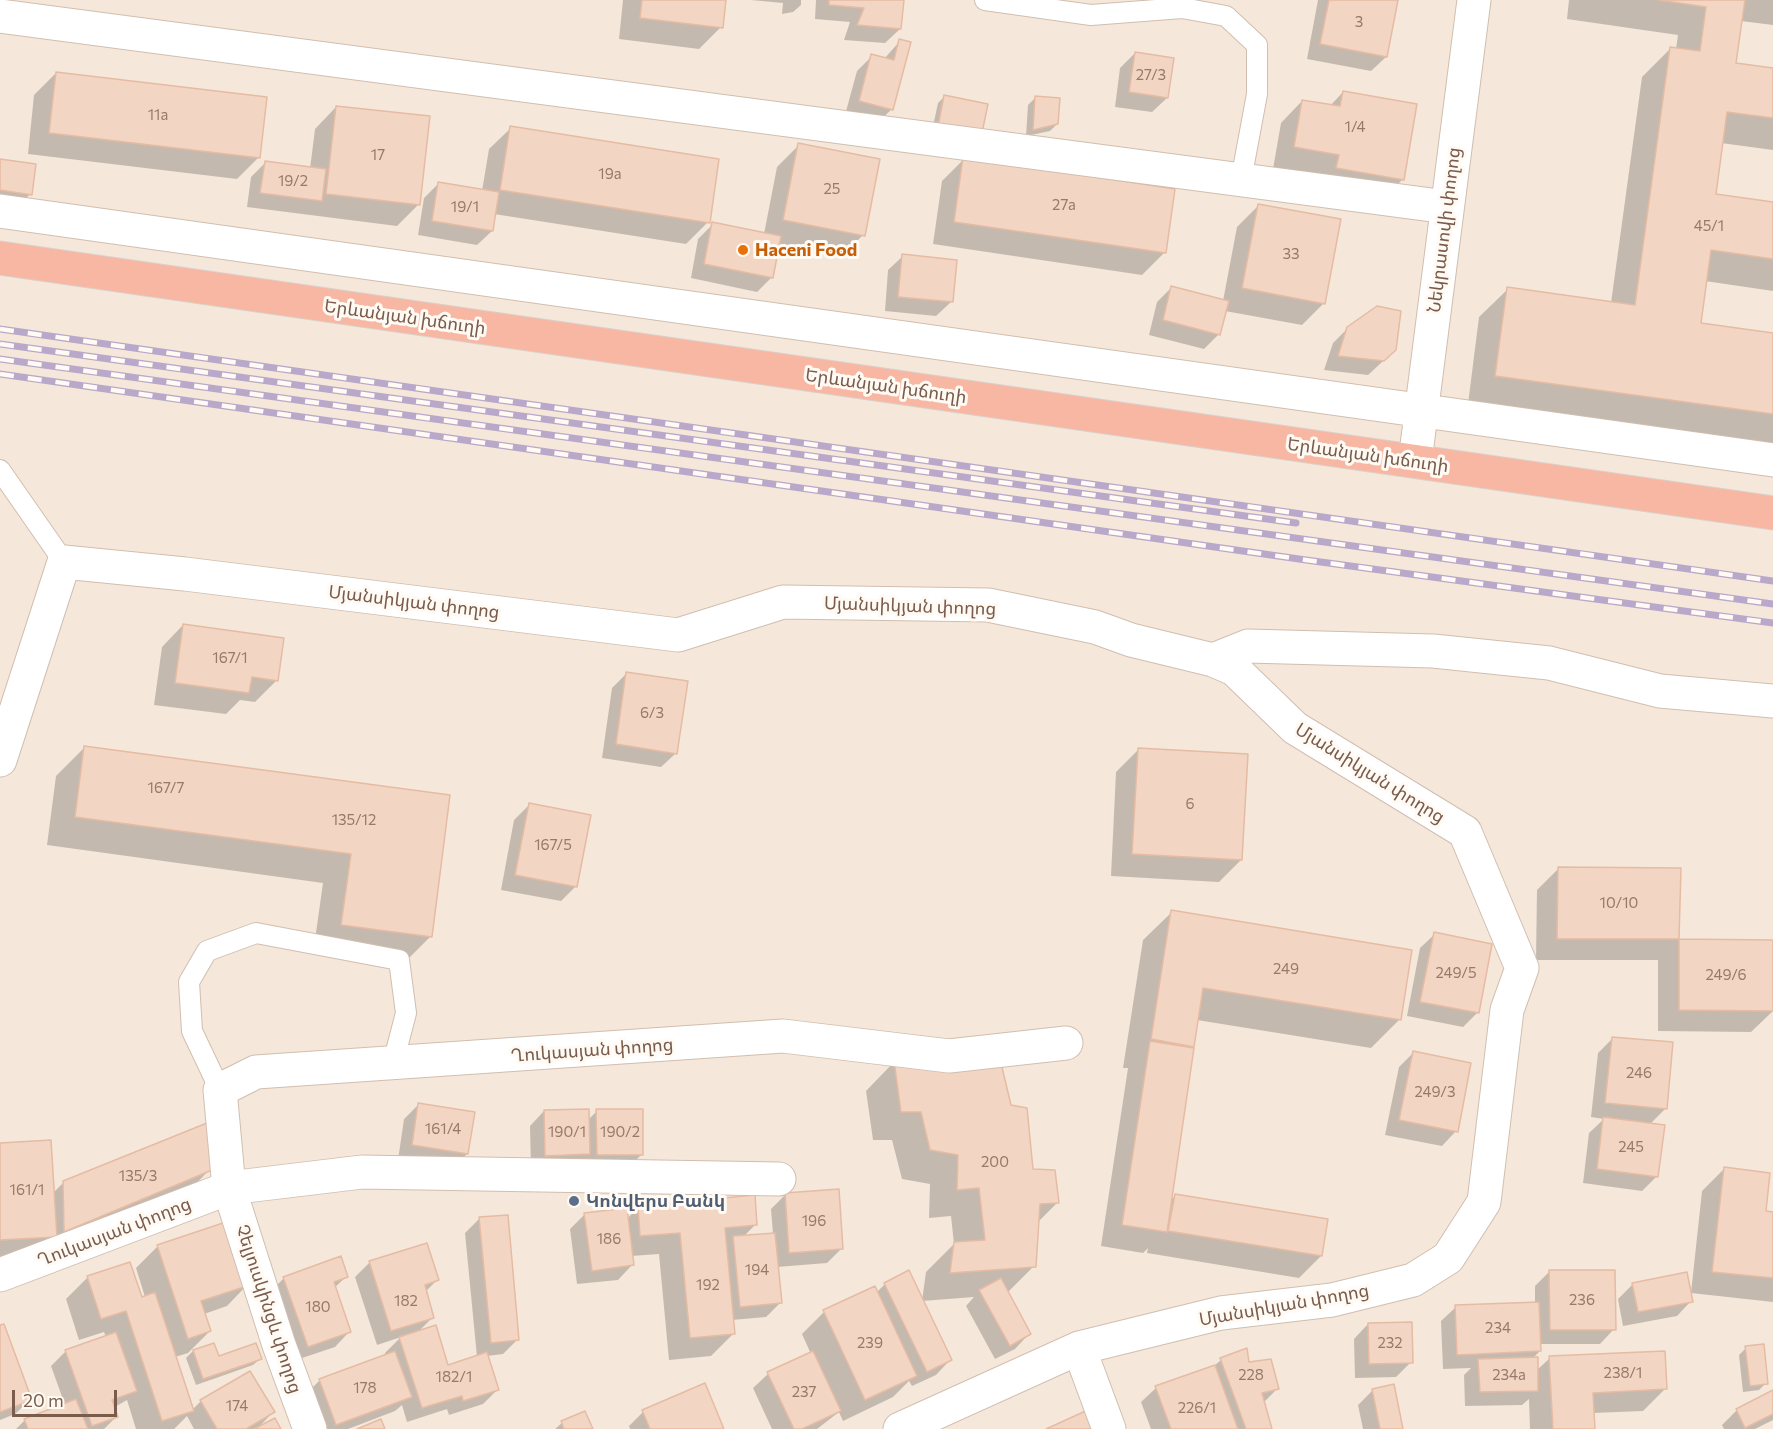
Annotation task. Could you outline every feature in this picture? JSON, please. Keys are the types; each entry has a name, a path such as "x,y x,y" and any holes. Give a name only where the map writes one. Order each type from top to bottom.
{"highway":[{"name":"Երևանյան խճուղի","path":"0,258 1773,513"}],"street":[{"name":"Նեկրասովի փողոց","path":"1415,461 1474,0"},
{"path":"0,16 1448,207"},
{"path":"0,211 1773,460"},
{"path":"0,760 64,562"},
{"name":"Մյանսիկյան փողոց","path":"64,562 184,574 678,635 783,602 988,605 1095,627 1131,640 1213,660 1234,669 1295,728 1466,832 1522,968 1507,1010 1484,1202 1448,1258 1413,1280 1332,1300 1221,1313 1079,1348 900,1429"},
{"path":"1213,660 1248,646 1433,651 1549,663 1660,691 1773,701"},
{"name":"Ղուկասյան փողոց","path":"219,1090 256,1072 783,1036 949,1056 1066,1043"},
{"path":"219,1090 229,1188"},
{"name":"Ղուկասյան փողոց","path":"0,1275 229,1188 362,1172 779,1179"},
{"name":"Չելյուսկինցև փողոց","path":"229,1188 279,1345 310,1429"},
{"path":"1079,1348 1109,1429"}],"lane":[{"path":"985,0 1091,15 1182,8 1226,16 1257,45 1257,94 1240,180"},
{"path":"0,470 64,562"},
{"path":"219,1090 192,1031 189,982 207,951 256,933 399,960 406,1013 393,1063"}],"shaded area":[{"path":"0,0 1773,0 1773,1429 0,1429"}],"building":[{"path":"642,0 726,0 723,28 640,18"},
{"path":"829,0 904,0 901,29 857,25 864,8 829,5"},
{"path":"1329,0 1398,0 1387,57 1320,44"},
{"path":"1659,0 1745,0 1736,63 1773,68 1773,118 1727,112 1716,194 1773,202 1773,259 1711,250 1701,323 1773,333 1773,414 1495,376 1507,287 1635,305 1670,47 1700,51 1706,7"},
{"path":"899,39 911,42 893,110 859,101 871,54 894,60"},
{"path":"1135,52 1174,58 1168,98 1129,92"},
{"path":"56,72 267,97 260,158 49,133"},
{"path":"1343,91 1417,104 1404,180 1336,168 1339,155 1294,147 1302,100 1340,106"},
{"path":"944,95 988,104 982,133 934,123 939,122"},
{"path":"1035,96 1060,98 1058,124 1033,130"},
{"path":"336,106 430,116 420,205 326,194"},
{"path":"510,126 719,159 710,223 500,190"},
{"path":"798,143 880,159 865,236 783,220"},
{"path":"963,157 1175,189 1166,253 954,222"},
{"path":"0,159 36,164 32,195 0,190"},
{"path":"265,161 326,169 322,201 260,193"},
{"path":"438,182 499,192 493,231 432,221"},
{"path":"1258,204 1341,219 1325,304 1242,288"},
{"name":"Haceni Food","path":"712,222 781,236 773,278 704,264"},
{"path":"902,254 957,260 953,302 898,297"},
{"path":"1171,286 1229,301 1220,335 1163,320"},
{"path":"1377,306 1401,311 1396,350 1384,361 1338,356 1347,327"},
{"path":"183,624 284,638 278,681 252,677 249,693 175,683"},
{"path":"626,672 688,681 677,754 616,744"},
{"path":"84,746 450,795 432,937 341,925 351,854 75,817"},
{"path":"1138,748 1248,754 1242,860 1132,854"},
{"path":"529,803 591,815 577,887 515,875"},
{"path":"1558,867 1681,868 1679,939 1557,939"},
{"path":"1171,910 1412,950 1401,1020 1203,988 1194,1047 1151,1039"},
{"path":"1434,932 1492,944 1479,1013 1420,1002"},
{"path":"1679,939 1773,940 1773,1011 1679,1010"},
{"path":"1612,1037 1673,1042 1667,1109 1605,1103"},
{"path":"1150,1041 1194,1048 1167,1232 1122,1225"},
{"path":"1413,1051 1471,1063 1458,1132 1399,1120"},
{"path":"894,1060 1001,1063 1011,1105 1027,1108 1033,1169 1055,1170 1059,1203 1040,1204 1036,1267 950,1273 954,1242 985,1240 979,1188 957,1190 958,1155 930,1150 921,1112 901,1112"},
{"path":"418,1103 475,1112 468,1154 412,1145"},
{"path":"589,1109 590,1154 545,1156 544,1110"},
{"path":"596,1109 643,1109 643,1155 597,1155"},
{"path":"1603,1117 1665,1125 1658,1177 1597,1169"},
{"path":"212,1121 212,1170 64,1232 63,1181"},
{"path":"51,1140 57,1237 0,1240 0,1143"},
{"path":"1724,1167 1770,1173 1766,1211 1773,1212 1773,1278 1712,1272"},
{"path":"839,1189 843,1249 789,1253 785,1193"},
{"path":"1175,1194 1328,1219 1322,1256 1168,1231"},
{"path":"755,1195 757,1225 725,1228 735,1334 690,1338 680,1233 640,1236 638,1206"},
{"path":"627,1208 634,1265 592,1271 584,1213"},
{"path":"508,1215 519,1340 491,1343 479,1217"},
{"path":"229,1221 250,1285 201,1301 211,1331 188,1339 157,1245"},
{"path":"775,1233 782,1303 740,1307 733,1236"},
{"path":"427,1243 439,1280 425,1285 434,1318 391,1331 369,1261"},
{"path":"341,1256 348,1277 334,1282 351,1332 308,1347 283,1277"},
{"path":"130,1262 142,1297 155,1292 194,1411 162,1421 126,1311 101,1319 87,1276"},
{"path":"909,1270 952,1360 927,1372 884,1283"},
{"path":"1549,1270 1615,1270 1616,1330 1550,1330"},
{"path":"1687,1272 1693,1302 1638,1312 1632,1283"},
{"path":"1001,1278 1031,1334 1010,1346 979,1290"},
{"path":"875,1286 917,1376 865,1400 823,1310"},
{"path":"1539,1302 1541,1351 1457,1355 1455,1305"},
{"path":"1412,1322 1413,1363 1369,1364 1368,1323"},
{"path":"4,1324 32,1400 0,1412 0,1325"},
{"path":"436,1325 448,1365 487,1352 499,1390 463,1401 462,1396 422,1408 399,1337"},
{"path":"116,1332 137,1391 112,1400 118,1417 92,1426 65,1350"},
{"path":"214,1343 219,1356 256,1343 262,1359 203,1379 193,1350"},
{"path":"1764,1344 1768,1384 1750,1386 1745,1346"},
{"path":"1247,1348 1249,1362 1271,1359 1279,1389 1262,1393 1272,1429 1246,1429 1220,1358"},
{"path":"395,1351 412,1397 336,1425 319,1379"},
{"path":"813,1351 841,1411 802,1429 794,1429 767,1372"},
{"path":"1665,1351 1667,1389 1593,1393 1595,1429 1553,1429 1549,1356"},
{"path":"1538,1357 1538,1391 1480,1392 1478,1359"},
{"path":"1215,1365 1238,1429 1171,1429 1155,1386"},
{"path":"250,1371 275,1412 246,1429 217,1429 200,1400"},
{"path":"705,1383 724,1429 650,1429 642,1410"},
{"path":"1394,1384 1403,1429 1380,1429 1372,1389"},
{"path":"1773,1390 1773,1414 1745,1428 1736,1409"},
{"path":"76,1399 88,1429 28,1429 24,1419"},
{"path":"1090,1409 1099,1429 1046,1429"},
{"path":"585,1411 593,1429 564,1429 561,1421"},
{"path":"275,1418 281,1429 254,1429"},
{"path":"381,1419 385,1429 357,1429"}],"railway":[{"path":"0,329 1773,581"},
{"path":"0,344 1296,523"},
{"path":"0,359 1773,604"},
{"path":"0,374 1306,560 1773,623"}],"place":[{"name":"Haceni Food","path":"743,250"},
{"name":"Կոնվերս Բանկ","path":"574,1201"}]}
